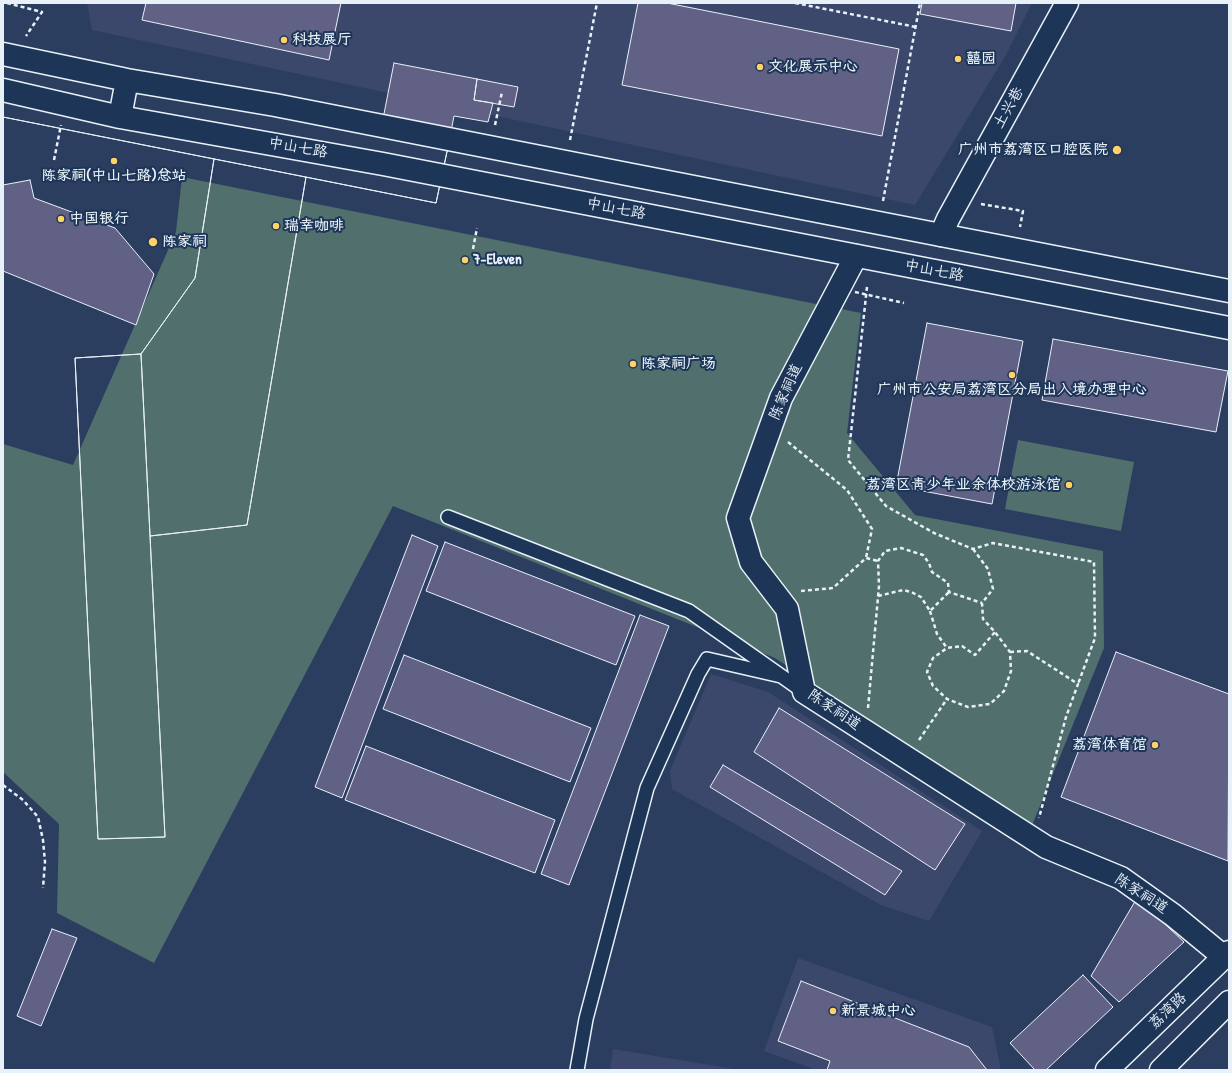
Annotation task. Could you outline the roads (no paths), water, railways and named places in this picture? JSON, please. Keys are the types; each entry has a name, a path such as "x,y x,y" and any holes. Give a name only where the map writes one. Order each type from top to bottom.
{"main road":[{"name":"土兴巷","path":"941,235 948,219 1067,3"},
{"path":"3,54 127,80 275,105 1229,291"},
{"path":"120,117 127,80"},
{"name":"中山七路","path":"3,90 120,117 353,158 1229,328"},
{"name":"陈家祠道","path":"856,256 781,398 738,518 751,562 787,609 804,692 1046,847 1121,878 1227,955"},
{"name":"荔湾路","path":"1107,1070 1227,955"},
{"path":"1161,1070 1229,1002"}],"lane":[{"path":"448,517 689,611 804,692"},
{"path":"578,1070 586,1019 647,788 698,674 707,659 781,676"}],"place":[{"name":"科技展厅","path":"284,40"},
{"name":"囍园","path":"958,59"},
{"name":"文化展示中心","path":"760,67"},
{"name":"广州市荔湾区口腔医院","path":"1117,150"},
{"name":"陈家祠(中山七路)总站","path":"114,161"},
{"name":"中国银行","path":"61,219"},
{"name":"瑞幸咖啡","path":"276,226"},
{"name":"陈家祠","path":"153,242"},
{"name":"7-Eleven","path":"465,260"},
{"name":"陈家祠广场","path":"633,364"},
{"name":"广州市公安局荔湾区分局出入境办理中心","path":"1012,375"},
{"name":"荔湾区青少年业余体校游泳馆","path":"1069,485"},
{"name":"荔湾体育馆","path":"1155,745"},
{"name":"新景城中心","path":"833,1011"}]}
